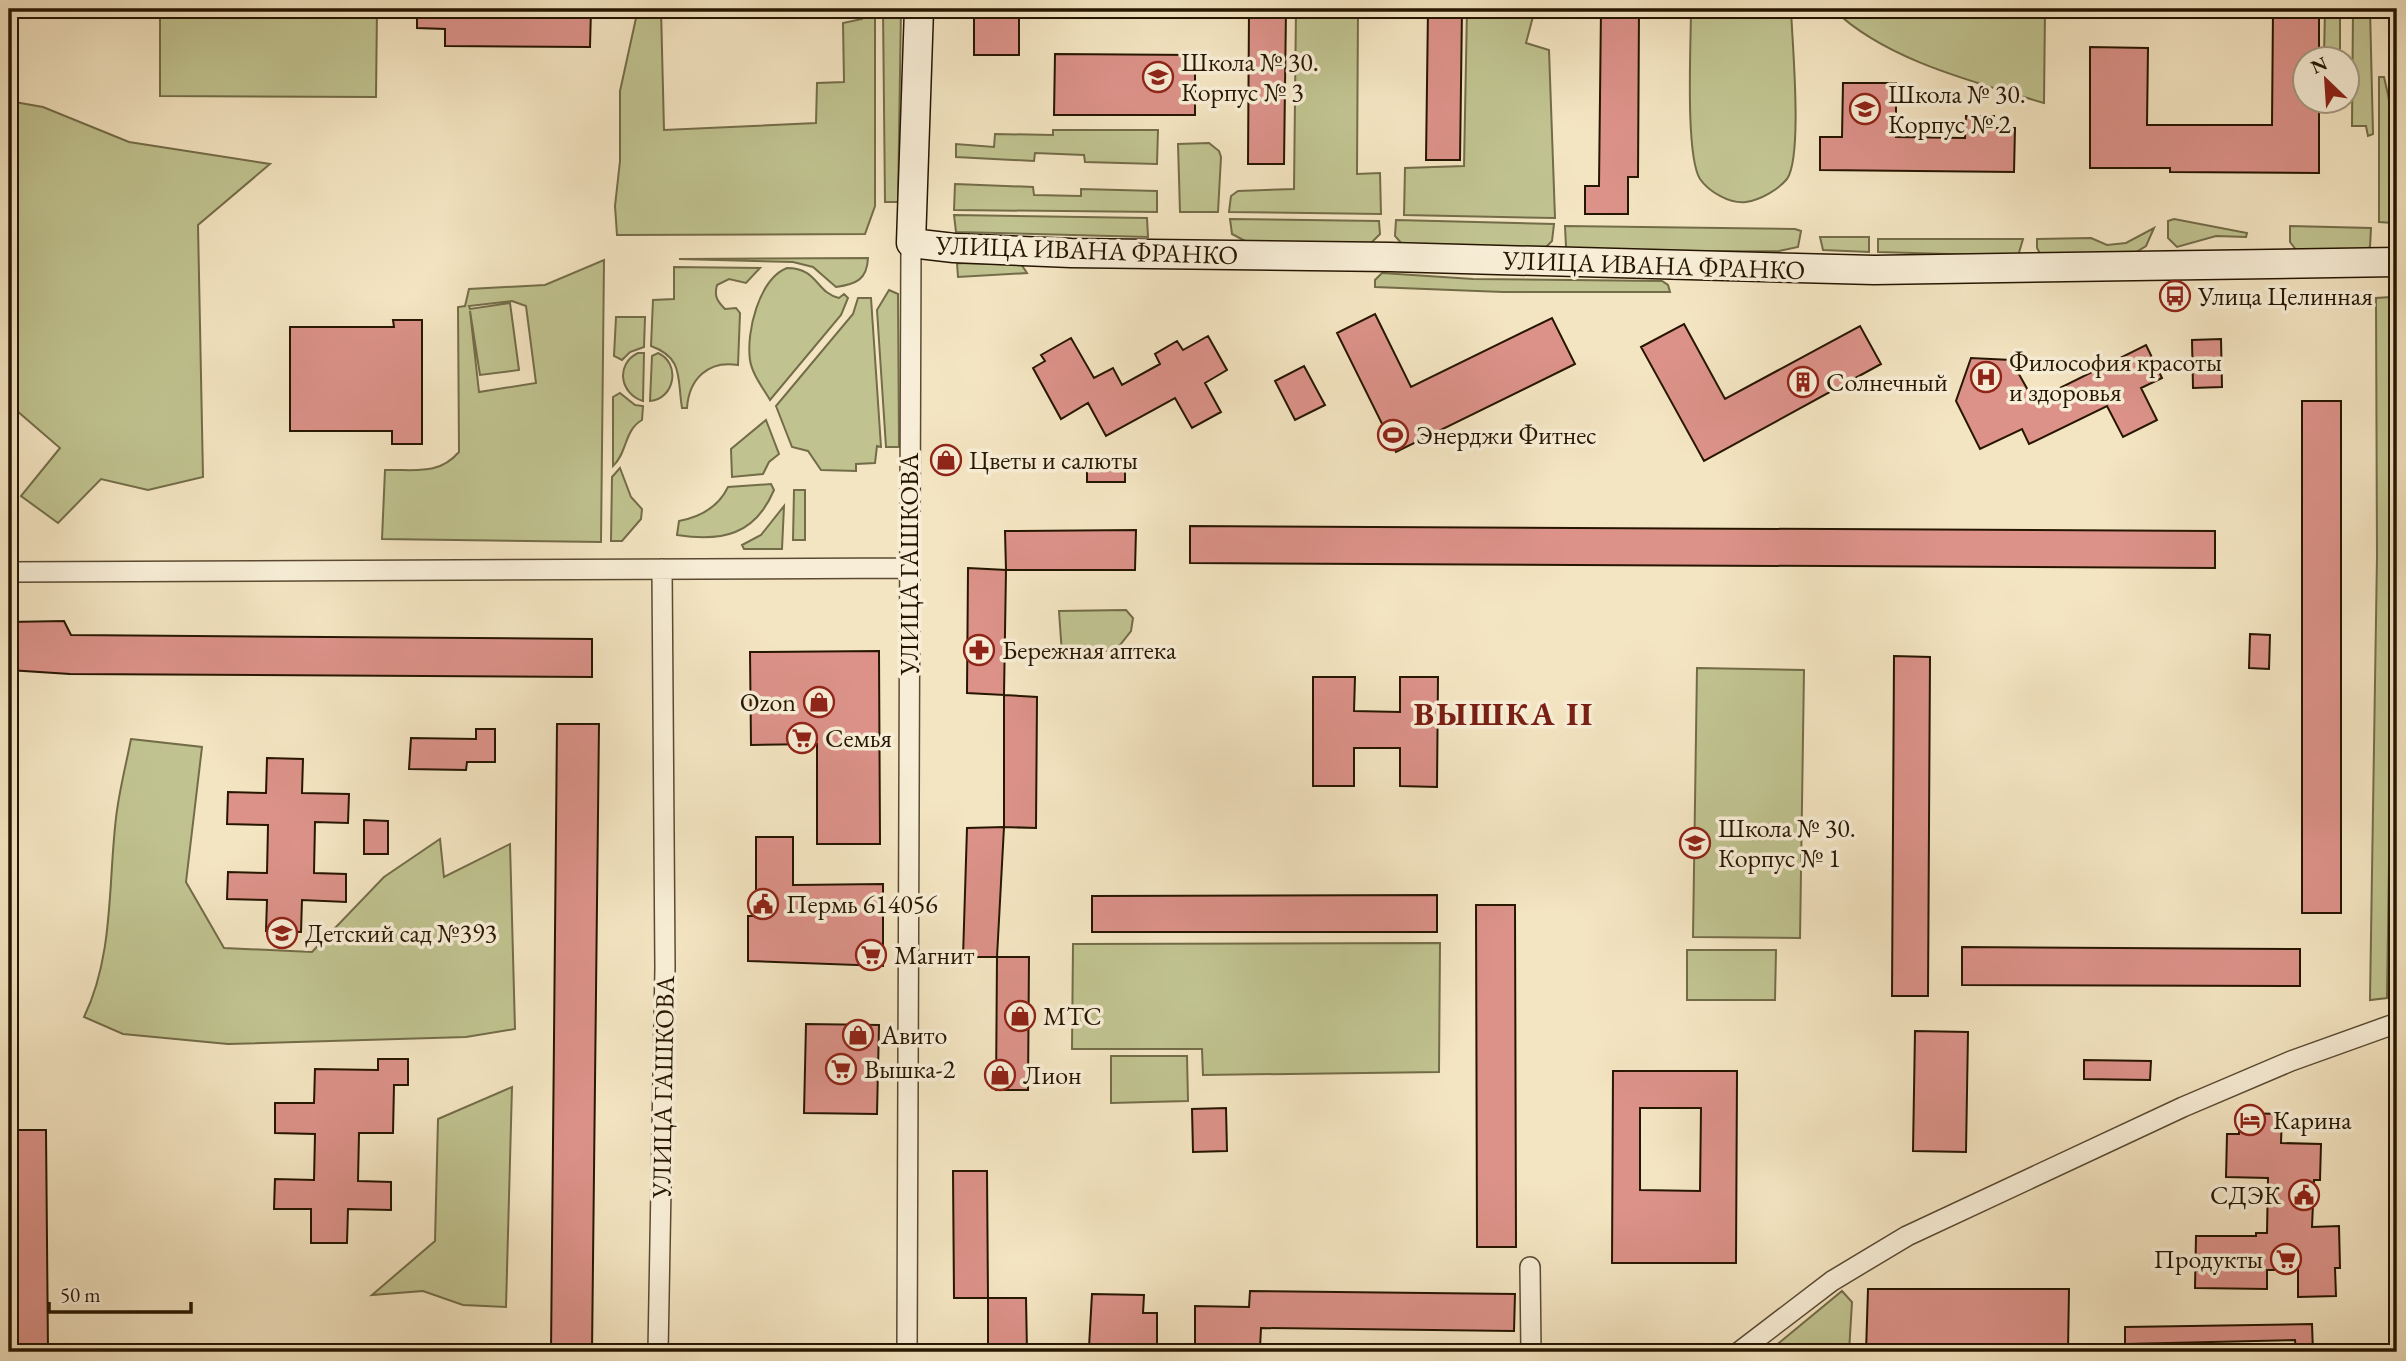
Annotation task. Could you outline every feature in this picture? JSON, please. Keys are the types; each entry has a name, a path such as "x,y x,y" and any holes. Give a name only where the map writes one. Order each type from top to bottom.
{"street":[{"name":"УЛИЦА ГАШКОВА","path":"907,1352 911,243 919,9"},
{"name":"УЛИЦА ИВАНА ФРАНКО","path":"911,243 954,248 1071,253 1390,257 1874,270 2183,268 2397,261"},
{"path":"9,572 909,568"},
{"name":"УЛИЦА ГАШКОВА","path":"658,1352 665,968 662,569"},
{"path":"1739,1352 1832,1280 1907,1236 2195,1102 2291,1061 2397,1023"},
{"path":"1530,1267 1531,1352"}],"green space":[{"path":"160,9 377,9 376,97 160,96"},
{"path":"638,9 661,9 664,130 816,123 817,83 844,82 843,23 862,19 861,9 875,9 875,206 865,234 617,235 615,206 620,161 620,91"},
{"path":"883,9 901,9 898,202 885,202"},
{"path":"1296,9 1358,9 1357,174 1380,173 1381,214 1229,212 1231,196 1238,191 1294,189"},
{"path":"1467,9 1535,9 1526,43 1549,50 1555,218 1404,215 1405,168 1464,166"},
{"path":"1691,9 1791,9 1796,124 1792,166 1783,183 1757,199 1740,202 1714,193 1700,179 1695,166 1691,123"},
{"path":"1833,9 2045,9 2044,103 1904,56 1854,27"},
{"path":"2325,9 2340,9 2340,46 2324,46"},
{"path":"2353,9 2370,9 2373,134 2368,136 2366,126 2352,126 2352,116 2360,116 2360,46 2353,46"},
{"path":"2379,77 2384,77 2396,150 2397,191 2393,223 2379,222"},
{"path":"9,101 43,107 129,142 270,164 198,225 203,477 148,490 101,479 58,523 21,496 60,448 9,404"},
{"path":"1053,130 1158,130 1157,164 1085,162 1084,155 1035,153 1034,161 956,157 956,144 994,147 995,134 1053,135"},
{"path":"1209,143 1219,151 1221,157 1218,212 1180,212 1178,144"},
{"path":"955,184 1033,187 1034,195 1081,196 1081,189 1157,191 1157,212 954,210"},
{"path":"954,215 1147,218 1148,237 956,232"},
{"path":"1230,219 1379,221 1380,234 1370,244 1245,241 1232,234"},
{"path":"2174,219 2247,233 2246,237 2216,236 2177,247 2168,238 2168,221"},
{"path":"1396,220 1554,224 1552,241 1545,248 1402,244 1395,236"},
{"path":"1565,226 1801,231 1798,247 1779,251 1576,252 1566,247"},
{"path":"2290,226 2371,228 2370,247 2363,250 2297,251 2290,242"},
{"path":"2154,228 2146,246 2133,254 2041,255 2037,248 2037,239 2091,238 2107,245 2126,243"},
{"path":"1820,237 1869,237 1869,252 1823,250"},
{"path":"1878,239 2023,239 2018,256 1878,252"},
{"path":"868,258 863,276 859,280 836,287 813,267 793,262 679,259"},
{"path":"604,260 601,542 382,539 385,470 434,468 451,460 459,452 458,307 465,306 469,289 545,285","holes":["512,301 526,306 536,383 479,392 470,311 480,375 519,370 510,303 470,309 469,306"]},
{"path":"957,263 1021,264 1027,273 958,277"},
{"path":"674,267 760,268 746,283 729,279 717,285 716,295 720,303 725,309 736,308 740,313 738,365 718,366 702,374 692,388 687,408 682,408 679,378 674,363 662,351 651,346 653,300 674,299"},
{"path":"787,268 805,272 831,295 839,298 844,294 848,298 841,315 770,400 751,365 750,335 762,295 777,274"},
{"path":"1382,273 1473,279 1662,281 1668,285 1670,292 1503,292 1375,287 1375,280"},
{"path":"889,290 898,294 899,447 886,447 877,310"},
{"path":"2391,297 2397,311 2387,998 2370,1000 2377,556 2376,298"},
{"path":"858,298 871,298 881,447 877,446 875,463 856,464 856,471 821,470 808,451 792,447 776,406 853,314"},
{"path":"616,317 645,317 644,347 630,352 622,360 614,356"},
{"path":"638,353 644,353 643,401 629,392 623,378 626,364"},
{"path":"658,353 670,364 672,380 665,394 650,401 652,356"},
{"path":"620,393 635,405 643,406 642,420 632,430 613,466 613,397"},
{"path":"766,420 779,454 769,462 763,474 732,477 731,449"},
{"path":"620,468 631,497 642,509 641,519 622,541 611,541 612,477"},
{"path":"771,484 774,490 766,505 747,526 722,536 677,535 679,521 708,510 719,501 728,487"},
{"path":"794,490 805,490 805,540 793,540"},
{"path":"784,506 782,549 744,549 742,545 761,535"},
{"path":"1126,610 1133,618 1131,631 1116,650 1062,654 1059,611"},
{"path":"1697,668 1804,670 1800,938 1693,937"},
{"path":"131,739 202,747 186,882 224,948 312,952 384,877 440,839 444,877 510,844 515,1029 466,1037 228,1044 123,1034 84,1017 101,969 116,818"},
{"path":"1440,943 1439,1072 1203,1075 1202,1049 1072,1049 1073,944"},
{"path":"1687,950 1776,950 1775,1000 1687,1000"},
{"path":"1111,1056 1187,1056 1188,1101 1111,1103"},
{"path":"512,1087 506,1307 463,1305 423,1291 372,1295 435,1241 438,1119"},
{"path":"1842,1291 1852,1302 1849,1352 1768,1352"}],"building":[{"path":"417,9 591,9 590,47 445,46 445,29 417,28"},
{"path":"974,9 1019,9 1019,55 974,55"},
{"path":"1249,9 1286,10 1284,164 1248,164"},
{"path":"1428,9 1462,9 1460,160 1426,160"},
{"path":"1601,9 1639,9 1638,177 1628,177 1628,214 1585,214 1585,186 1599,186"},
{"path":"2273,9 2319,9 2319,46 2290,46 2290,116 2319,116 2319,173 2170,172 2170,168 2090,168 2090,47 2148,48 2147,125 2272,125"},
{"path":"1055,54 1195,55 1195,115 1054,115"},
{"path":"1843,83 1896,83 1896,137 1965,138 1966,116 1994,116 1994,128 2015,128 2014,172 1820,170 1820,137 1842,137"},
{"path":"1375,314 1411,387 1552,318 1575,364 1396,452 1337,333"},
{"path":"393,320 422,320 422,444 392,444 392,431 290,431 290,327 394,327"},
{"name":"Солнечный","path":"1684,324 1725,399 1860,326 1881,364 1704,461 1641,347"},
{"path":"1208,336 1227,370 1205,383 1221,412 1192,428 1175,398 1106,436 1088,403 1061,419 1033,368 1045,361 1041,355 1071,338 1094,378 1113,368 1122,385 1160,364 1155,354 1177,341 1183,350"},
{"path":"2221,339 2222,387 2193,388 2192,340"},
{"path":"2146,345 2162,378 2141,388 2157,420 2123,437 2107,406 2029,444 2022,429 1980,449 1956,401 1971,358 2011,360 2034,401"},
{"path":"1304,366 1325,405 1295,420 1275,381"},
{"path":"2302,401 2341,401 2341,913 2302,913"},
{"path":"1087,462 1125,462 1125,482 1087,482"},
{"path":"1190,526 2215,531 2215,568 1190,563"},
{"path":"1136,530 1135,570 1006,570 1005,531"},
{"path":"968,568 1006,570 1004,695 967,693"},
{"path":"64,621 71,635 592,639 592,677 70,674 9,670 9,622"},
{"path":"2250,634 2270,635 2269,669 2249,668"},
{"path":"879,651 880,844 817,844 817,744 751,745 750,652"},
{"path":"1894,656 1930,657 1928,996 1892,996"},
{"path":"1313,677 1355,677 1354,711 1400,712 1400,677 1438,677 1437,787 1400,786 1400,748 1354,748 1354,786 1313,786"},
{"path":"1004,695 1037,697 1036,828 1004,827"},
{"path":"557,724 599,724 592,1352 551,1352"},
{"path":"476,729 495,729 495,762 467,762 466,770 409,769 411,738 476,739"},
{"path":"267,758 303,759 302,793 349,794 348,823 315,822 314,873 346,874 346,902 302,900 301,932 266,931 267,900 227,899 228,872 267,873 268,825 227,824 228,792 266,793"},
{"path":"364,820 388,821 388,854 364,854"},
{"path":"1004,827 997,957 963,957 967,828"},
{"path":"756,837 793,837 793,885 883,884 883,966 748,961 748,916 756,916"},
{"path":"1437,895 1437,932 1092,932 1092,896"},
{"path":"1476,905 1515,905 1516,1247 1477,1247"},
{"path":"1962,947 2300,949 2300,986 1962,985"},
{"path":"997,957 1029,957 1028,1090 996,1090"},
{"name":"Вышка-2","path":"806,1024 879,1025 877,1114 804,1113"},
{"path":"1915,1031 1968,1032 1966,1152 1913,1151"},
{"path":"378,1059 408,1059 408,1085 394,1085 393,1133 359,1133 358,1181 391,1182 391,1210 348,1209 347,1243 311,1243 311,1209 274,1209 275,1179 314,1180 315,1134 275,1133 275,1103 314,1103 315,1069 378,1070"},
{"path":"2084,1060 2151,1061 2150,1080 2084,1079"},
{"path":"1613,1071 1737,1071 1736,1263 1612,1263","holes":["1640,1108 1701,1108 1700,1191 1640,1190"]},
{"path":"1226,1108 1227,1151 1193,1152 1192,1109"},
{"path":"2239,1113 2282,1114 2281,1143 2321,1144 2320,1180 2314,1180 2312,1227 2339,1226 2340,1268 2335,1268 2336,1296 2298,1297 2298,1270 2267,1270 2267,1289 2195,1288 2196,1236 2256,1236 2256,1233 2267,1233 2268,1178 2226,1177 2227,1134 2239,1134"},
{"path":"9,1130 46,1130 48,1352 11,1352"},
{"path":"953,1171 987,1171 988,1298 954,1298"},
{"path":"1868,1289 2069,1289 2068,1352 1866,1352"},
{"path":"1250,1291 1515,1294 1514,1331 1261,1328 1260,1348 1195,1347 1195,1306 1249,1307"},
{"path":"1092,1294 1144,1295 1143,1313 1157,1313 1157,1348 1089,1347"},
{"path":"988,1298 1026,1298 1027,1352 988,1352"},
{"path":"2312,1324 2313,1352 2296,1352 2295,1340 2125,1344 2125,1327"}],"place":[{"name":"Школа № 30. Корпус № 3","path":"1158,77"},
{"name":"Школа № 30. Корпус № 2","path":"1865,109"},
{"name":"Улица Целинная","path":"2175,296"},
{"name":"Философия красоты и здоровья","path":"1986,377"},
{"name":"Солнечный","path":"1803,382"},
{"name":"Энерджи Фитнес","path":"1393,435"},
{"name":"Цветы и салюты","path":"946,460"},
{"name":"Бережная аптека","path":"979,650"},
{"name":"Ozon","path":"819,702"},
{"name":"Семья","path":"802,738"},
{"name":"Школа № 30. Корпус № 1","path":"1695,843"},
{"name":"Пермь 614056","path":"763,904"},
{"name":"Детский сад №393","path":"282,933"},
{"name":"Магнит","path":"871,955"},
{"name":"МТС","path":"1020,1016"},
{"name":"Авито","path":"858,1035"},
{"name":"Вышка-2","path":"841,1069"},
{"name":"Лион","path":"1000,1075"},
{"name":"Карина","path":"2250,1120"},
{"name":"СДЭК","path":"2304,1195"},
{"name":"Продукты","path":"2286,1259"}],"district":[{"name":"ВЫШКА II","path":"1504,713"}]}
